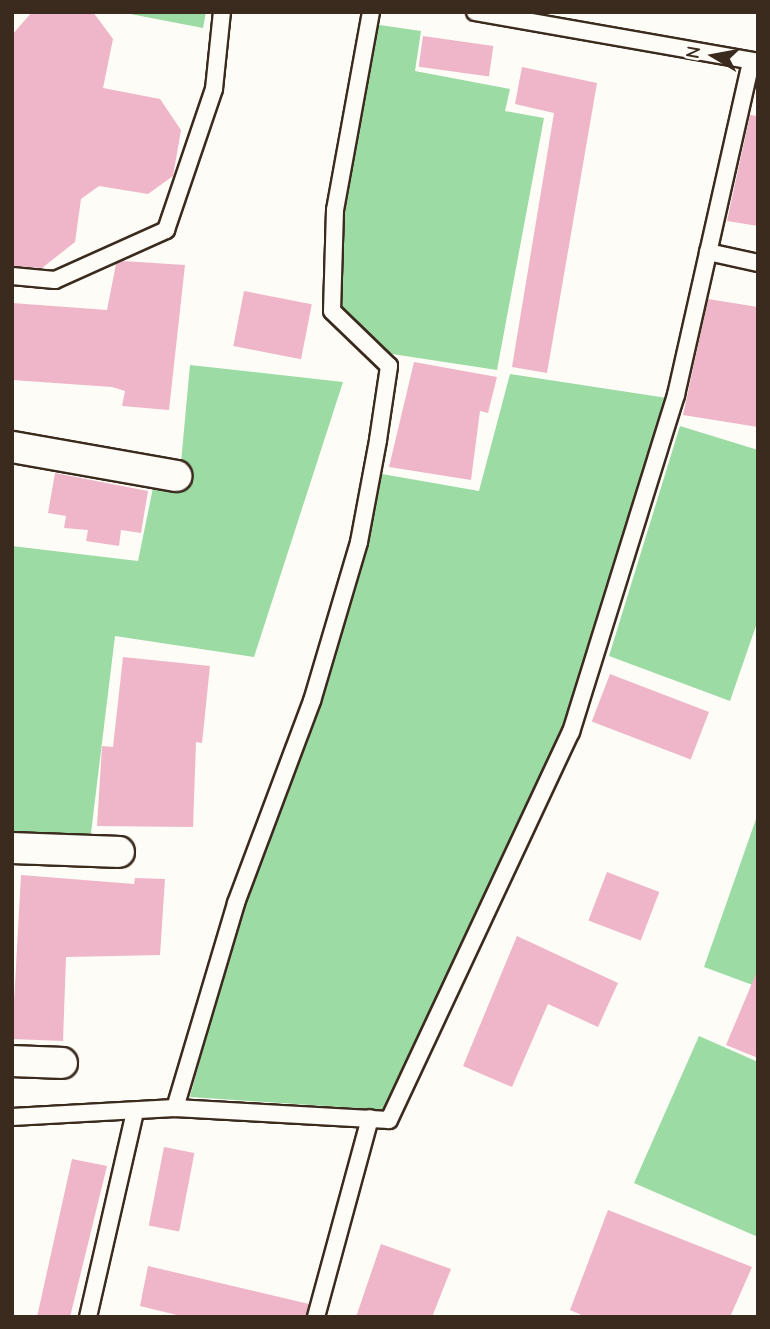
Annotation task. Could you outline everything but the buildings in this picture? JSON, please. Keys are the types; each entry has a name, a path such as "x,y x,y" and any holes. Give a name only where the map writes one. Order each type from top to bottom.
{"street":[{"path":"12,447 176,476"},
{"path":"12,848 119,852"},
{"path":"12,1061 62,1063"}],"lane":[{"path":"12,276 55,280 166,230 214,89 222,12"},
{"path":"175,1108 236,903 312,701 359,542 378,440 389,366 332,312 335,210 371,12"},
{"path":"12,1117 175,1108 389,1119 570,732 676,395 754,62 475,12"},
{"path":"708,252 758,262"},
{"path":"88,1317 135,1112"},
{"path":"316,1317 370,1118"}],"green space":[{"path":"120,12 206,12 203,28"},
{"path":"373,24 421,31 415,71 510,89 505,111 544,118 497,370 392,354 338,311 339,213"},
{"path":"190,365 343,382 254,657 115,636 90,841 12,837 12,546 138,561 154,483 179,484"},
{"path":"510,374 667,398 561,736 386,1110 190,1097 241,908 318,710 382,474 479,491"},
{"path":"680,426 758,450 758,620 730,701 609,656"},
{"path":"756,819 758,820 758,987 704,967"},
{"path":"699,1036 758,1062 758,1237 634,1183"}]}
